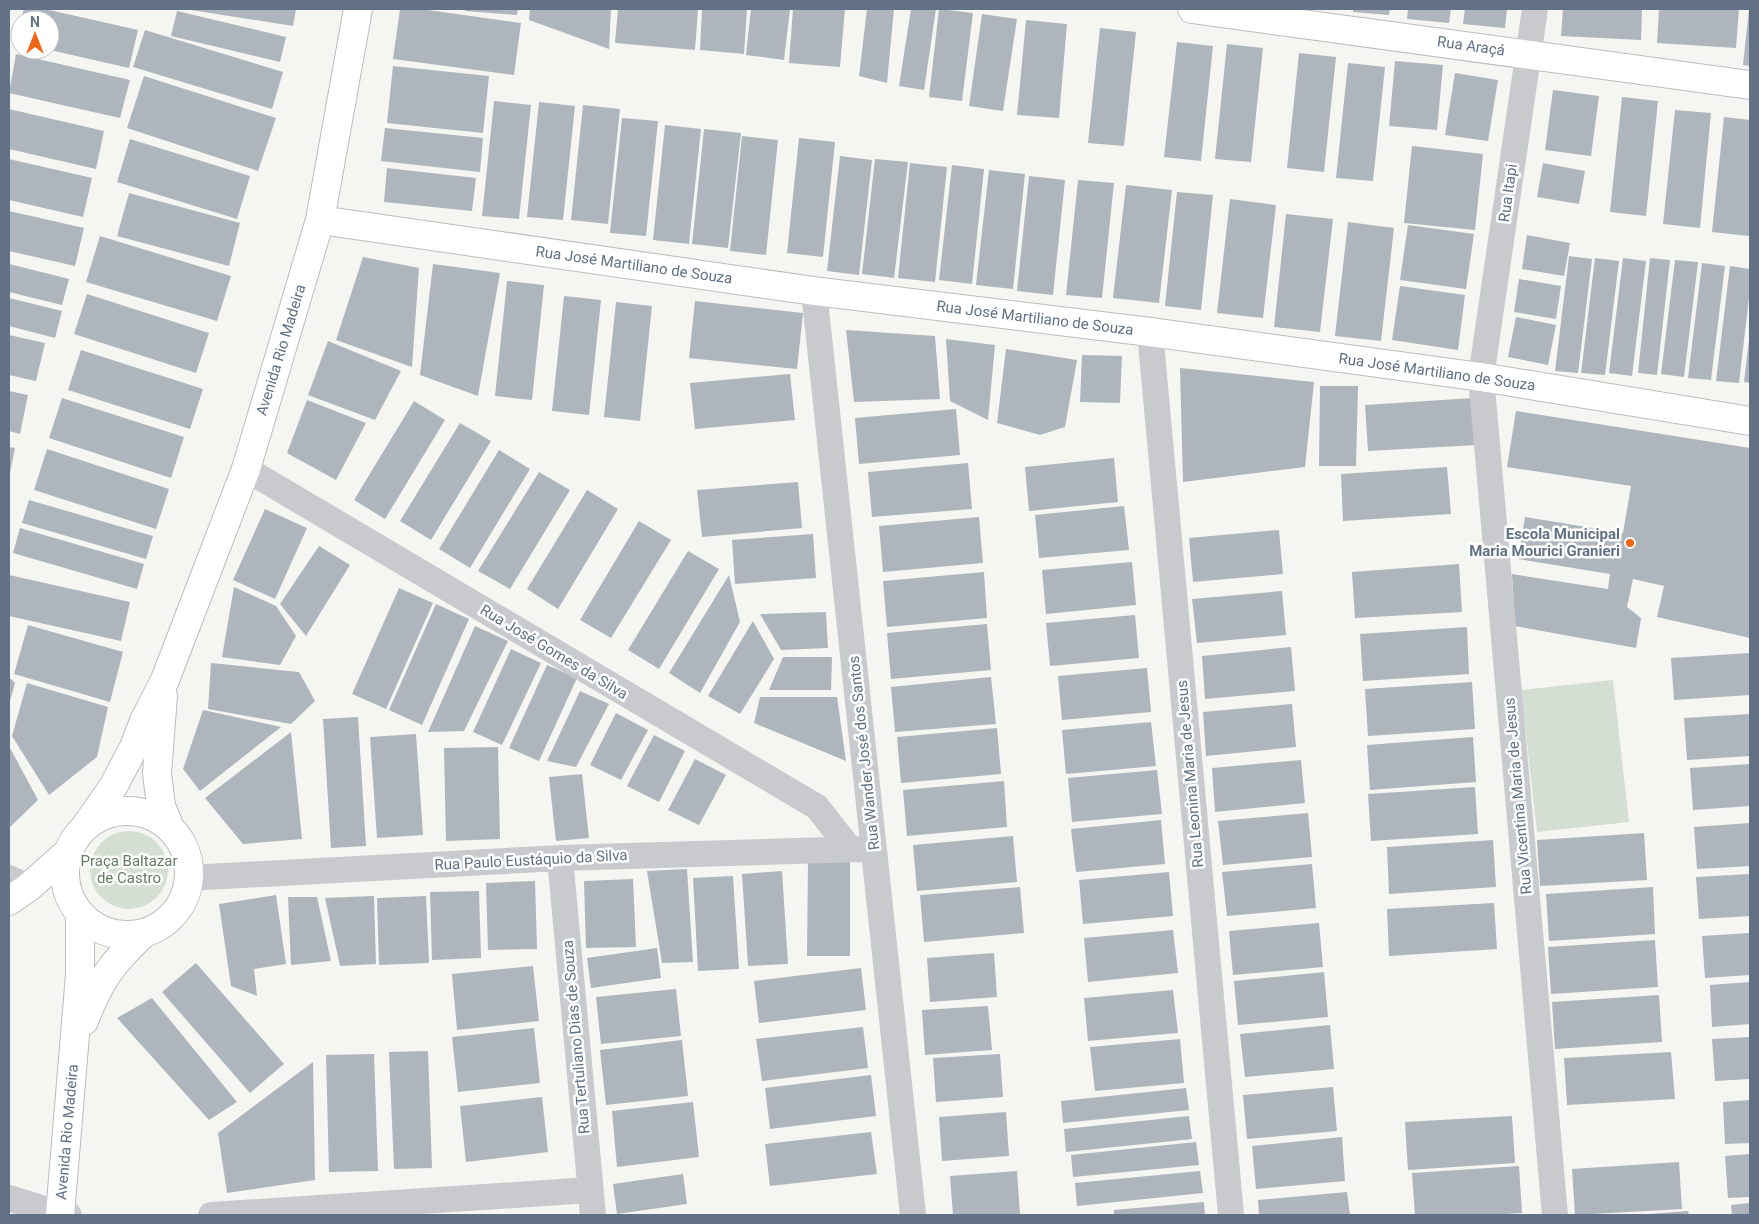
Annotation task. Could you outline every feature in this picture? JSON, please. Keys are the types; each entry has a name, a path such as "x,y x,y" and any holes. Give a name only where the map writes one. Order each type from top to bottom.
{"street":[{"name":"Avenida Rio Madeira","path":"87,824 113,787 165,680 246,469 320,220 358,9"},
{"name":"Rua Araçá","path":"1192,9 1750,85"},
{"name":"Rua Itapi","path":"1481,377 1535,9"},
{"name":"Rua José Martiliano de Souza","path":"320,220 814,291 1150,332 1481,377 1750,421"},
{"name":"Rua Wander José dos Santos","path":"814,291 862,849 913,1215"},
{"name":"Rua Leonina Maria de Jesus","path":"1150,332 1231,1215"},
{"name":"Rua Vicentina Maria de Jesus","path":"1481,377 1555,1215"},
{"name":"Rua José Gomes da Silva","path":"246,469 817,807 862,849"},
{"name":"Avenida Rio Madeira","path":"165,680 157,773 161,806 170,828"},
{"path":"15,889 57,892 94,927 109,934 126,936 143,934 158,928 171,918 181,906 187,891 188,878 188,858 181,842 170,828 155,817 139,812 120,811 103,815 87,824 75,837 67,853 64,870 65,887 76,909"},
{"name":"Rua Paulo Eustáquio da Silva","path":"188,878 560,858 862,849"},
{"path":"15,889 67,853"},
{"name":"Rua Tertuliano Dias de Souza","path":"560,858 593,1215"},
{"name":"Avenida Rio Madeira","path":"63,1215 80,975 76,909"},
{"name":"Avenida Rio Madeira","path":"74,1048 94,995 104,976 120,956 143,934"},
{"path":"210,1215 590,1190"},
{"path":"9,1198 63,1215"}],"green space":[{"path":"1613,680 1629,822 1537,832 1521,690"},
{"name":"Praça Baltazar de Castro","path":"129,831 144,834 161,848 165,855 168,870 165,885 151,902 144,906 129,909 114,906 97,892 93,885 90,870 93,855 107,838 114,834"}],"building":[{"path":"45,9 49,10 24,10"},
{"path":"185,9 296,9 293,26"},
{"path":"400,9 421,9 521,23 514,75 393,59"},
{"path":"466,9 518,9 517,15 465,11"},
{"path":"530,9 611,9 609,49 529,20"},
{"path":"618,9 698,9 695,50 615,43"},
{"path":"702,9 747,9 744,54 700,50"},
{"path":"751,9 790,9 784,60 746,55"},
{"path":"793,9 845,9 840,67 789,63"},
{"path":"867,9 894,9 887,83 859,76"},
{"path":"911,9 936,9 924,90 899,86"},
{"path":"939,9 973,13 962,101 929,97"},
{"path":"1353,9 1390,9 1389,15 1353,12"},
{"path":"1408,9 1451,9 1449,23 1407,19"},
{"path":"1465,9 1507,9 1505,28 1463,24"},
{"path":"1563,9 1642,9 1641,40 1561,36"},
{"path":"1659,9 1739,9 1736,48 1657,43"},
{"path":"1750,9 1750,66 1743,65"},
{"path":"177,11 286,37 280,62 171,36"},
{"path":"60,12 138,30 129,68 60,52"},
{"path":"982,14 1017,19 1003,111 969,106"},
{"path":"1026,20 1067,24 1059,118 1017,115"},
{"path":"1100,28 1136,32 1124,146 1088,143"},
{"path":"145,30 283,72 272,109 133,67"},
{"path":"1177,42 1213,46 1201,161 1164,157"},
{"path":"1227,44 1263,48 1251,162 1215,159"},
{"path":"1299,53 1336,57 1324,172 1287,168"},
{"path":"15,60 42,60 130,80 120,118 9,93"},
{"path":"1395,61 1443,65 1437,130 1389,126"},
{"path":"1348,63 1385,67 1373,181 1336,178"},
{"path":"393,66 489,76 483,133 387,123"},
{"path":"1455,73 1498,80 1488,141 1445,135"},
{"path":"144,76 276,118 258,171 127,128"},
{"path":"1553,90 1599,96 1591,156 1545,150"},
{"path":"1622,97 1658,101 1646,216 1610,212"},
{"path":"494,101 531,105 519,219 482,216"},
{"path":"539,102 575,106 563,220 527,217"},
{"path":"583,105 620,109 608,224 571,220"},
{"path":"9,109 104,131 96,169 9,149"},
{"path":"1675,110 1711,113 1700,228 1663,224"},
{"path":"1724,117 1750,120 1749,236 1712,232"},
{"path":"622,118 658,121 646,236 610,233"},
{"path":"665,125 701,129 689,244 653,240"},
{"path":"385,128 483,138 480,172 381,161"},
{"path":"704,129 741,133 728,248 692,244"},
{"path":"742,136 778,140 766,255 730,251"},
{"path":"799,138 835,142 823,257 787,253"},
{"path":"130,139 250,176 237,219 117,182"},
{"path":"1412,146 1483,154 1475,230 1404,223"},
{"path":"840,156 872,160 859,275 827,271"},
{"path":"9,159 92,178 83,217 9,200"},
{"path":"875,159 908,162 894,278 862,274"},
{"path":"910,163 947,167 935,282 898,278"},
{"path":"1543,163 1585,171 1579,204 1537,197"},
{"path":"952,165 984,169 972,284 939,280"},
{"path":"387,168 476,178 472,211 384,202"},
{"path":"989,170 1025,174 1013,289 976,285"},
{"path":"1029,176 1065,180 1053,295 1017,291"},
{"path":"1078,180 1114,183 1102,298 1066,295"},
{"path":"1126,185 1172,190 1159,303 1113,298"},
{"path":"1177,192 1213,195 1201,310 1165,306"},
{"path":"129,193 240,223 229,266 117,236"},
{"path":"1230,199 1276,205 1263,318 1217,313"},
{"path":"9,211 84,228 75,266 9,251"},
{"path":"1286,214 1333,219 1320,332 1274,327"},
{"path":"1348,222 1394,228 1381,341 1335,336"},
{"path":"1408,225 1474,234 1466,289 1400,280"},
{"path":"1527,235 1570,243 1564,276 1522,269"},
{"path":"100,236 231,276 217,321 86,282"},
{"path":"1569,256 1592,259 1578,373 1555,371"},
{"path":"363,257 419,268 412,367 336,340"},
{"path":"1595,258 1619,261 1605,375 1581,373"},
{"path":"1623,258 1646,261 1632,376 1609,373"},
{"path":"1650,258 1670,260 1657,375 1638,373"},
{"path":"1675,260 1698,262 1684,377 1661,374"},
{"path":"1702,263 1725,266 1711,380 1688,378"},
{"path":"9,264 69,279 62,305 9,292"},
{"path":"433,264 500,273 478,396 420,375"},
{"path":"1730,266 1750,269 1750,289 1739,383 1716,381"},
{"path":"1519,279 1561,286 1556,319 1514,312"},
{"path":"507,281 544,285 532,400 495,396"},
{"path":"1400,286 1465,295 1458,350 1392,340"},
{"path":"87,294 209,333 196,373 74,334"},
{"path":"564,296 601,300 589,415 552,411"},
{"path":"9,298 62,311 55,338 9,326"},
{"path":"695,301 803,313 797,369 689,358"},
{"path":"616,302 652,306 640,421 604,417"},
{"path":"1516,317 1556,325 1548,365 1508,357"},
{"path":"846,330 935,336 940,399 854,402"},
{"path":"9,335 45,343 36,381 9,375"},
{"path":"946,339 995,345 988,420 950,401"},
{"path":"1750,340 1750,383 1744,382"},
{"path":"328,341 401,371 375,420 308,395"},
{"path":"1006,349 1077,360 1065,427 1040,435 997,423"},
{"path":"81,350 203,389 190,429 68,390"},
{"path":"1082,355 1122,356 1120,403 1080,402"},
{"path":"1180,368 1314,382 1305,467 1183,482"},
{"path":"790,374 795,420 695,429 690,383"},
{"path":"1320,386 1358,386 1356,466 1319,466"},
{"path":"9,391 28,395 20,434 9,431"},
{"path":"62,398 184,437 171,478 49,438"},
{"path":"1473,398 1476,445 1368,451 1365,405"},
{"path":"307,400 366,423 336,480 287,453"},
{"path":"414,401 445,420 385,519 354,500"},
{"path":"956,409 960,455 859,464 855,418"},
{"path":"1516,411 1750,448 1750,638 1657,617 1664,586 1633,579 1627,607 1641,618 1636,648 1515,626 1512,574 1608,589 1610,574 1518,559 1525,517 1623,533 1631,486 1507,467"},
{"path":"460,423 491,441 431,540 400,521"},
{"path":"9,447 15,448 10,473 9,473"},
{"path":"47,449 169,489 156,529 34,490"},
{"path":"499,450 530,469 470,568 439,549"},
{"path":"1114,458 1118,502 1029,511 1025,467"},
{"path":"968,463 972,509 872,517 868,472"},
{"path":"1447,467 1451,514 1343,521 1341,474"},
{"path":"539,472 570,490 510,589 478,571"},
{"path":"798,482 802,528 702,537 697,490"},
{"path":"587,490 618,509 558,609 527,589"},
{"path":"29,500 153,536 146,559 22,523"},
{"path":"1124,506 1129,550 1039,558 1035,515"},
{"path":"265,509 307,528 275,599 233,580"},
{"path":"979,517 983,563 883,572 879,526"},
{"path":"639,521 671,540 611,638 580,620"},
{"path":"20,528 144,564 137,589 13,553"},
{"path":"1279,530 1283,574 1193,582 1189,538"},
{"path":"813,534 816,578 735,584 732,540"},
{"path":"319,546 350,565 306,636 280,604"},
{"path":"688,551 719,569 659,669 628,650"},
{"path":"1132,562 1136,605 1046,614 1042,570"},
{"path":"1459,564 1462,612 1355,618 1352,572"},
{"path":"984,572 987,618 887,627 883,581"},
{"path":"9,575 130,602 121,641 9,616"},
{"path":"729,575 740,622 700,693 669,673"},
{"path":"234,587 276,606 296,636 280,665 222,657"},
{"path":"399,588 433,603 386,709 352,694"},
{"path":"1282,591 1286,635 1197,643 1192,599"},
{"path":"436,604 469,619 422,725 389,710"},
{"path":"826,612 828,648 781,650 760,614"},
{"path":"1135,615 1139,658 1050,666 1046,623"},
{"path":"753,621 774,659 740,714 708,696"},
{"path":"987,624 991,670 891,679 887,633"},
{"path":"28,625 123,652 110,702 14,674"},
{"path":"475,626 508,641 464,731 428,732"},
{"path":"1467,627 1469,674 1363,681 1360,634"},
{"path":"1291,647 1295,691 1205,699 1202,656"},
{"path":"511,649 541,663 502,745 473,732"},
{"path":"1750,653 1750,695 1674,700 1671,658"},
{"path":"783,657 832,657 831,690 769,690"},
{"path":"211,663 299,672 315,701 291,724 208,709"},
{"path":"547,665 577,678 539,761 509,748"},
{"path":"1147,668 1151,712 1062,720 1058,676"},
{"path":"9,677 15,683 9,705"},
{"path":"991,677 996,724 895,732 891,687"},
{"path":"1472,682 1475,729 1368,736 1365,689"},
{"path":"27,683 108,707 97,757 49,795 12,736"},
{"path":"580,691 609,704 576,767 547,761"},
{"path":"760,697 837,697 846,761 754,723"},
{"path":"1292,704 1296,747 1206,756 1203,712"},
{"path":"203,710 281,727 200,791 183,769"},
{"path":"616,713 648,730 621,780 590,765"},
{"path":"1750,714 1750,756 1687,760 1684,718"},
{"path":"358,717 366,846 331,848 323,719"},
{"path":"1151,722 1156,766 1066,774 1062,730"},
{"path":"997,728 1001,774 901,783 897,737"},
{"path":"291,732 302,839 243,844 205,798"},
{"path":"416,734 423,835 377,838 370,737"},
{"path":"654,735 685,751 659,802 627,786"},
{"path":"1473,737 1476,782 1370,790 1367,745"},
{"path":"9,746 38,800 9,828"},
{"path":"498,747 500,839 446,841 444,748"},
{"path":"695,759 726,775 699,825 668,810"},
{"path":"1301,760 1305,803 1215,812 1212,768"},
{"path":"1750,764 1750,806 1693,810 1690,768"},
{"path":"1157,770 1162,814 1072,822 1068,778"},
{"path":"582,774 589,838 556,841 549,777"},
{"path":"1004,781 1007,827 907,836 903,790"},
{"path":"1475,787 1478,834 1371,841 1368,794"},
{"path":"1308,813 1312,857 1223,865 1218,821"},
{"path":"1161,820 1165,864 1076,872 1071,829"},
{"path":"1750,823 1750,866 1697,869 1694,827"},
{"path":"1644,833 1647,880 1540,886 1537,840"},
{"path":"1013,836 1017,882 917,891 913,845"},
{"path":"1493,840 1496,887 1389,894 1387,847"},
{"path":"808,862 850,862 850,956 807,956"},
{"path":"1312,864 1316,908 1227,916 1222,872"},
{"path":"687,869 693,962 662,963 647,871"},
{"path":"782,871 788,964 748,966 742,874"},
{"path":"1169,872 1173,916 1083,924 1079,880"},
{"path":"1750,874 1750,916 1699,919 1696,877"},
{"path":"733,876 739,969 698,971 693,878"},
{"path":"633,879 636,947 586,948 584,881"},
{"path":"535,881 537,949 488,950 486,883"},
{"path":"1020,887 1024,933 924,942 920,895"},
{"path":"1653,887 1655,934 1549,941 1546,894"},
{"path":"479,891 481,958 432,960 430,892"},
{"path":"276,895 286,964 254,969 257,996 231,986 219,904"},
{"path":"374,896 376,964 340,966 325,898"},
{"path":"426,896 429,963 379,965 377,898"},
{"path":"288,897 317,897 331,961 291,965"},
{"path":"1494,903 1497,949 1389,956 1387,909"},
{"path":"1319,923 1323,967 1233,975 1229,931"},
{"path":"1173,930 1178,973 1088,982 1084,938"},
{"path":"1750,933 1750,975 1705,978 1702,936"},
{"path":"1655,940 1658,987 1551,994 1548,947"},
{"path":"657,948 661,978 591,988 587,958"},
{"path":"994,953 997,997 930,1002 927,958"},
{"path":"196,963 284,1064 250,1093 162,992"},
{"path":"533,966 539,1021 457,1030 452,974"},
{"path":"861,968 866,1010 759,1023 754,981"},
{"path":"1324,972 1328,1017 1238,1025 1234,981"},
{"path":"1750,982 1750,1024 1712,1027 1710,985"},
{"path":"676,989 681,1036 601,1044 596,997"},
{"path":"1173,990 1178,1033 1088,1041 1084,998"},
{"path":"1659,995 1662,1042 1555,1049 1552,1002"},
{"path":"152,998 237,1102 209,1120 117,1018"},
{"path":"988,1006 992,1050 925,1055 922,1010"},
{"path":"1330,1025 1334,1069 1245,1077 1240,1034"},
{"path":"863,1027 868,1068 762,1081 756,1039"},
{"path":"534,1028 540,1083 458,1092 452,1037"},
{"path":"1750,1037 1750,1079 1715,1081 1712,1039"},
{"path":"1180,1039 1184,1083 1095,1091 1090,1047"},
{"path":"682,1040 688,1096 606,1105 600,1050"},
{"path":"428,1051 432,1168 394,1169 389,1052"},
{"path":"1671,1052 1675,1099 1567,1105 1564,1058"},
{"path":"374,1054 378,1171 329,1172 326,1055"},
{"path":"1000,1054 1003,1097 936,1102 933,1058"},
{"path":"313,1062 315,1180 227,1193 218,1133"},
{"path":"871,1075 876,1116 770,1129 765,1088"},
{"path":"1333,1087 1337,1131 1247,1139 1243,1095"},
{"path":"1186,1088 1189,1110 1063,1123 1061,1101"},
{"path":"542,1097 548,1152 466,1162 460,1106"},
{"path":"1750,1100 1750,1143 1725,1144 1723,1102"},
{"path":"693,1102 699,1157 617,1167 612,1111"},
{"path":"1006,1112 1009,1156 942,1161 939,1117"},
{"path":"1189,1116 1192,1139 1066,1152 1064,1129"},
{"path":"1512,1116 1515,1163 1408,1170 1405,1122"},
{"path":"871,1132 877,1174 770,1186 765,1144"},
{"path":"1342,1137 1345,1181 1256,1189 1252,1146"},
{"path":"1196,1142 1199,1165 1073,1177 1071,1155"},
{"path":"1750,1154 1750,1197 1728,1198 1725,1156"},
{"path":"1679,1162 1682,1209 1575,1215 1572,1169"},
{"path":"1519,1166 1522,1213 1415,1215 1412,1173"},
{"path":"1017,1171 1020,1215 953,1215 950,1176"},
{"path":"1200,1171 1203,1193 1077,1206 1075,1183"},
{"path":"683,1174 687,1204 617,1214 613,1184"},
{"path":"1347,1192 1350,1215 1259,1215 1258,1200"},
{"path":"1204,1202 1205,1215 1114,1215 1114,1210"},
{"path":"1750,1203 1750,1215 1732,1215 1731,1205"},
{"path":"1688,1211 1689,1215 1649,1215 1649,1214"}],"place":[{"name":"Escola Municipal Maria Mourici Granieri","path":"1630,543"}]}
